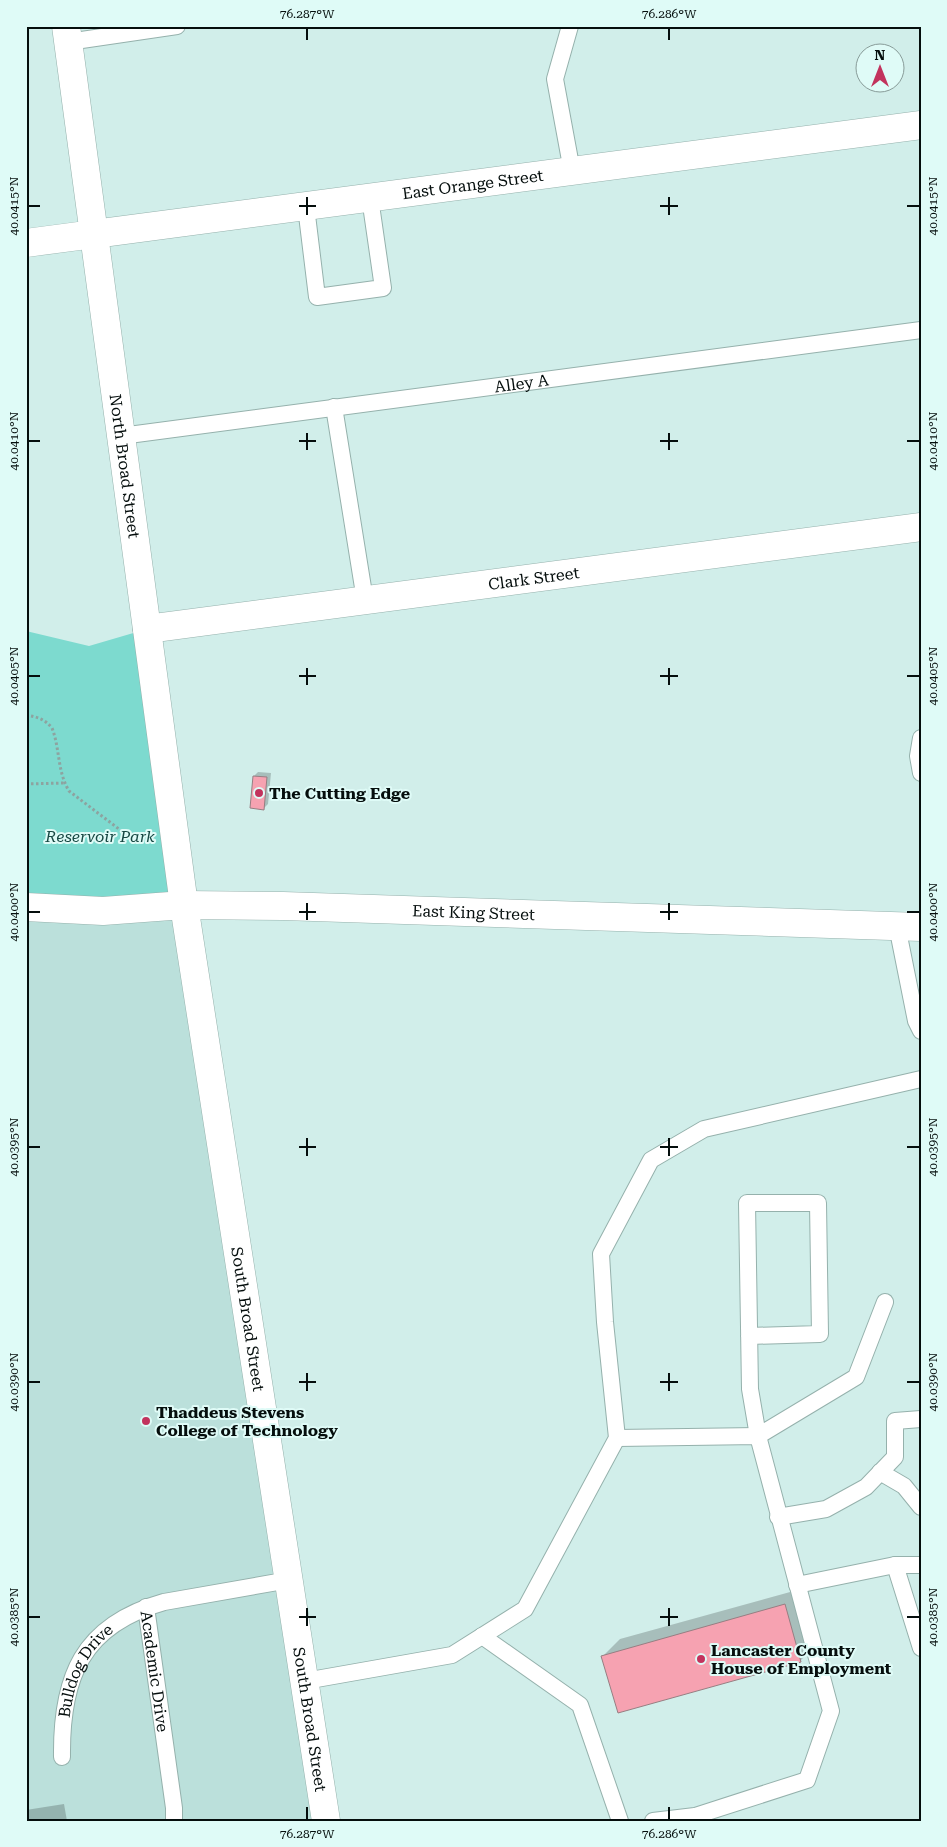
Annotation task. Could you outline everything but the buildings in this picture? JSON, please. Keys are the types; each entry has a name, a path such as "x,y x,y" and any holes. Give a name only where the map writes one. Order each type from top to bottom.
{"main road":[{"name":"North Broad Street","path":"67,34 184,905"},
{"name":"East Orange Street","path":"26,243 921,125"},
{"name":"Clark Street","path":"147,628 921,527"},
{"name":"East King Street","path":"26,907 103,911 184,905 282,906 909,927"},
{"name":"South Broad Street","path":"184,905 326,1821"}],"lane":[{"path":"67,34 177,26"},
{"path":"570,26 555,79 572,171"},
{"path":"306,207 317,297 383,288 370,198"},
{"name":"Alley A","path":"121,436 921,330"},
{"path":"334,408 365,600"},
{"path":"921,738 918,756 921,774"},
{"path":"909,927 916,1021 921,1031"},
{"path":"305,1681 452,1655 525,1609 617,1438 605,1322 601,1254 651,1160 704,1129 921,1080"},
{"path":"653,1821 695,1816 807,1780 831,1711 778,1516 758,1436 750,1389 749,1336 747,1203 818,1203 820,1334 749,1336"},
{"path":"617,1438 758,1436 856,1377 885,1302"},
{"path":"778,1516 826,1508 866,1487 895,1457 895,1421 921,1419"},
{"path":"880,1472 904,1486 921,1507"},
{"path":"797,1585 895,1566 921,1565"},
{"path":"895,1566 921,1648"},
{"name":"Academic Drive","path":"174,1821 174,1808 146,1607 164,1602 289,1580"},
{"name":"Bulldog Drive","path":"62,1757 64,1708 70,1684 80,1661 92,1643 108,1628 126,1616 146,1607"},
{"path":"482,1636 580,1705 620,1821"}],"path":[{"path":"26,715 41,718 48,722 52,728 64,783 69,791 136,842"},
{"path":"26,784 64,783"}],"shaded area":[{"name":"Thaddeus Stevens College of Technology","path":"184,905 326,1821 26,1821 26,907"}],"green space":[{"name":"Reservoir Park","path":"147,629 184,905 26,907 26,631 89,646"}],"place":[{"name":"The Cutting Edge","path":"259,793"},
{"name":"Thaddeus Stevens College of Technology","path":"146,1421"},
{"name":"Lancaster County House of Employment","path":"701,1659"}]}
